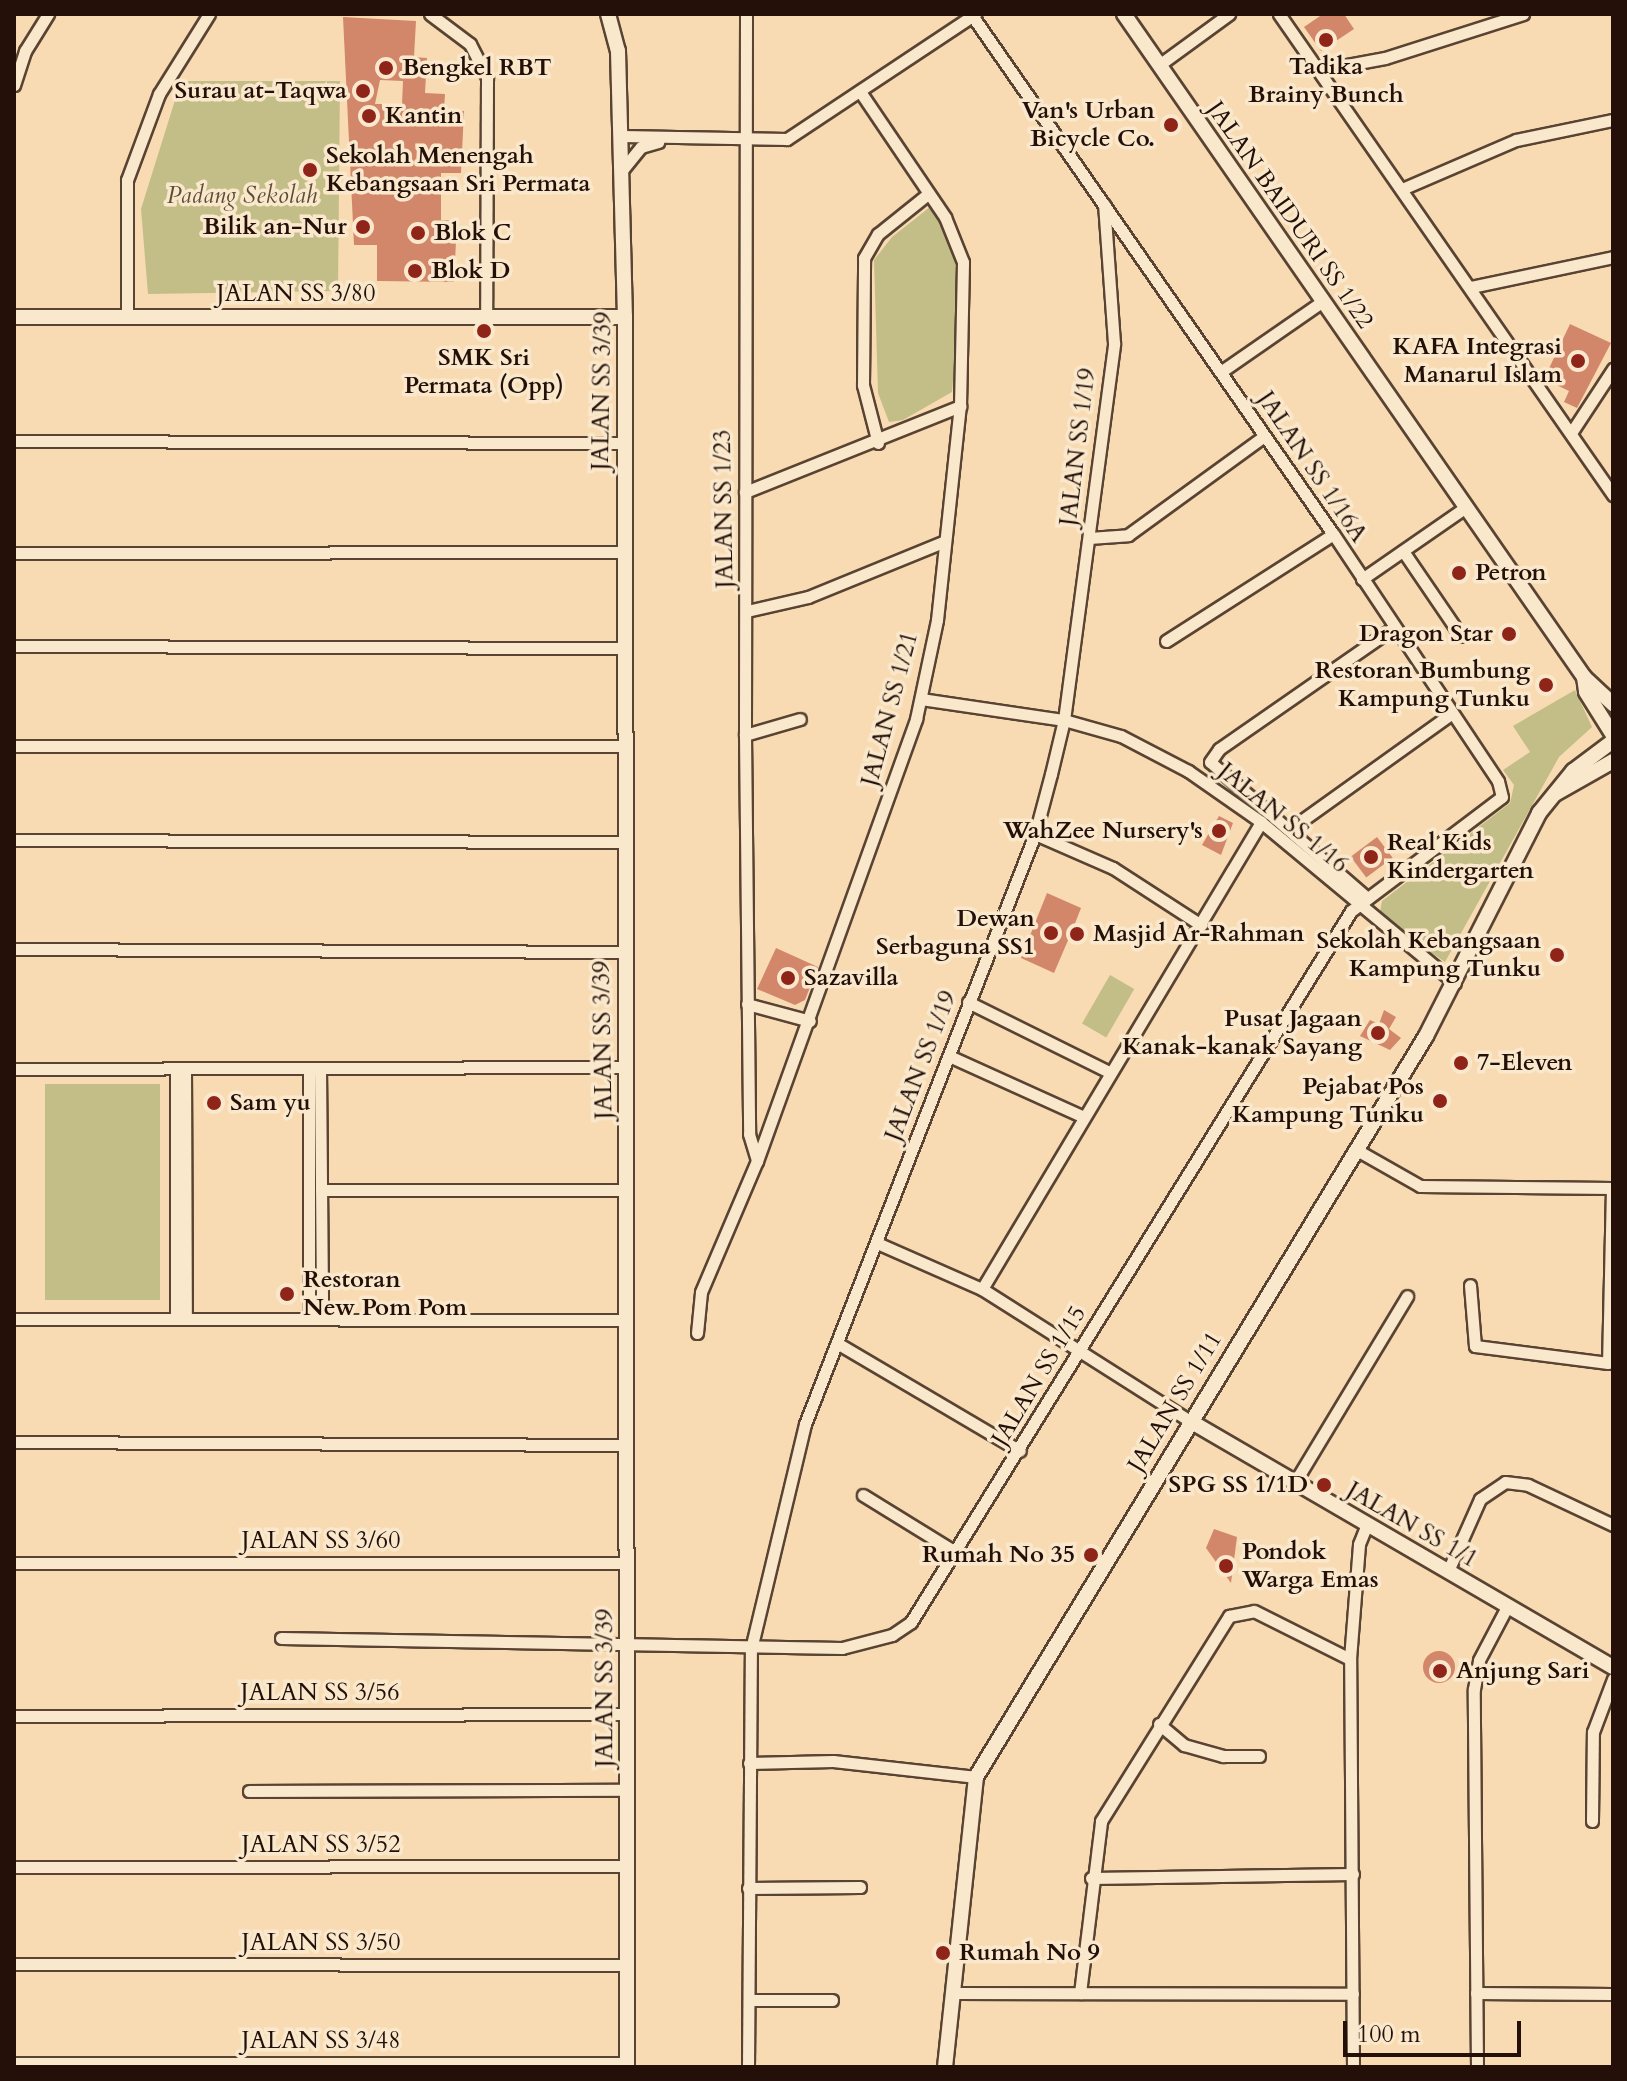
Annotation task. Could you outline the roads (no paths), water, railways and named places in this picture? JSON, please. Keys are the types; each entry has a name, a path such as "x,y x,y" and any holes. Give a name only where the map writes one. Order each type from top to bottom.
{"street":[{"path":"14,85 25,51 48,14"},
{"path":"127,316 124,206 135,149 159,94 209,14"},
{"path":"430,14 470,44 487,78 486,316"},
{"name":"JALAN SS 3/39","path":"608,14 618,51 625,317 622,443 626,746 627,2065"},
{"name":"JALAN SS 1/23","path":"746,14 747,1004 749,1134 757,1161"},
{"name":"JALAN BAIDURI SS 1/22","path":"1124,14 1584,677"},
{"path":"1159,65 1229,14"},
{"path":"1279,14 1613,495"},
{"path":"1320,70 1385,58 1523,14"},
{"path":"622,136 787,139 861,93 973,15"},
{"name":"JALAN SS 1/16A","path":"973,15 1333,534 1452,713 1502,797 1361,901"},
{"name":"JALAN SS 1/21","path":"697,1333 701,1292 757,1161 810,1021 921,699 945,541 960,406 963,262 957,239 861,93"},
{"path":"1402,189 1516,140 1613,120"},
{"path":"623,169 641,147 679,139"},
{"path":"878,443 863,385 864,258 878,234 928,194"},
{"name":"JALAN SS 1/19","path":"748,2067 751,1649 805,1424 1035,834 1064,720 1114,343 1104,203"},
{"path":"1471,287 1613,257"},
{"path":"1222,371 1323,301"},
{"name":"JALAN SS 3/80","path":"14,317 625,317"},
{"path":"1571,433 1613,369"},
{"path":"745,492 878,443 960,406"},
{"path":"1089,538 1128,535 1263,437"},
{"path":"14,441 130,444 622,443"},
{"path":"1362,579 1466,507"},
{"path":"1166,641 1333,534"},
{"path":"747,611 808,597 945,541"},
{"path":"1403,551 1461,636"},
{"path":"14,553 625,552"},
{"name":"JALAN SS 1/16","path":"1361,901 1290,829 1210,762 1219,749 1393,628"},
{"path":"14,646 625,648"},
{"path":"1584,677 1613,704"},
{"path":"1584,677 1600,715 1613,735"},
{"name":"JALAN SS 1/16","path":"921,699 1064,720 1121,736 1188,771 1261,822 1361,901 1455,983"},
{"path":"1290,829 1452,713"},
{"path":"1600,715 1596,746 1585,770 1613,771"},
{"path":"745,735 800,719"},
{"name":"JALAN SS 1/11","path":"945,2067 976,1777 1455,983 1553,795 1585,770 1613,741"},
{"path":"14,746 626,746"},
{"name":"JALAN SS 1/11","path":"1585,770 1613,761"},
{"path":"982,1289 1084,1117 1107,1071 1201,925 1261,822"},
{"path":"1035,834 1113,868 1201,925"},
{"path":"14,840 625,842"},
{"name":"JALAN SS 1/15","path":"281,1638 627,1640 751,1649 842,1648 892,1635 925,1605 1079,1350 1361,901"},
{"path":"14,949 624,952"},
{"path":"968,1002 1107,1071"},
{"path":"747,1004 810,1021"},
{"path":"949,1056 1084,1117"},
{"path":"14,1069 625,1067"},
{"path":"180,1068 181,1319"},
{"path":"314,1068 321,1190 322,1319"},
{"path":"309,1319 314,1068"},
{"path":"1355,1149 1420,1186 1612,1188 1608,1363 1475,1346 1470,1285"},
{"path":"321,1190 626,1190"},
{"path":"877,1243 982,1289 1190,1421"},
{"path":"1295,1482 1407,1296"},
{"path":"14,1319 627,1320"},
{"path":"837,1343 1020,1451"},
{"name":"JALAN SS 1/1","path":"1190,1421 1613,1667"},
{"path":"14,1442 627,1445"},
{"path":"1448,1571 1480,1499 1505,1482 1528,1485 1613,1525"},
{"path":"863,1495 957,1553"},
{"path":"1353,2067 1350,1659 1359,1544 1367,1524"},
{"name":"JALAN SS 3/60","path":"14,1563 627,1563"},
{"path":"1477,2067 1476,1993 1481,1881 1475,1675 1508,1605"},
{"path":"1080,1993 1091,1878 1101,1821 1159,1724 1236,1611 1263,1614 1350,1659"},
{"path":"1592,1821 1593,1732 1613,1679"},
{"name":"JALAN SS 3/56","path":"14,1716 627,1714"},
{"path":"1159,1724 1184,1745 1223,1756 1259,1756"},
{"path":"749,1763 833,1761 976,1777"},
{"path":"249,1791 627,1790"},
{"name":"JALAN SS 3/52","path":"14,1867 627,1866"},
{"path":"1091,1878 1353,1874"},
{"path":"748,1888 860,1887"},
{"name":"JALAN SS 3/50","path":"14,1964 627,1965"},
{"path":"952,1993 1353,1994"},
{"path":"1476,1993 1613,1994"},
{"path":"749,2000 832,2000"},
{"name":"JALAN SS 3/48","path":"14,2063 627,2065"}],"place":[{"name":"Tadika Brainy Bunch","path":"1326,40"},
{"name":"Bengkel RBT","path":"386,68"},
{"name":"Surau at-Taqwa","path":"363,91"},
{"name":"Kantin","path":"369,116"},
{"name":"Van's Urban Bicycle Co.","path":"1171,125"},
{"name":"Sekolah Menengah Kebangsaan Sri Permata","path":"310,170"},
{"name":"Bilik an-Nur","path":"363,227"},
{"name":"Blok C","path":"418,233"},
{"name":"Blok D","path":"415,271"},
{"name":"SMK Sri Permata (Opp)","path":"484,331"},
{"name":"KAFA Integrasi Manarul Islam","path":"1578,361"},
{"name":"Petron","path":"1459,573"},
{"name":"Dragon Star","path":"1509,634"},
{"name":"Restoran Bumbung Kampung Tunku","path":"1546,685"},
{"name":"WahZee Nursery's","path":"1219,831"},
{"name":"Real Kids Kindergarten","path":"1371,857"},
{"name":"Dewan Serbaguna SS1","path":"1051,933"},
{"name":"Masjid Ar-Rahman","path":"1077,934"},
{"name":"Sekolah Kebangsaan Kampung Tunku","path":"1557,955"},
{"name":"Sazavilla","path":"788,978"},
{"name":"Pusat Jagaan Kanak-kanak Sayang","path":"1378,1033"},
{"name":"7-Eleven","path":"1461,1063"},
{"name":"Pejabat Pos Kampung Tunku","path":"1440,1101"},
{"name":"Sam yu","path":"214,1103"},
{"name":"Restoran New Pom Pom","path":"287,1294"},
{"name":"SPG SS 1/1D","path":"1324,1485"},
{"name":"Rumah No 35","path":"1091,1555"},
{"name":"Pondok Warga Emas","path":"1226,1566"},
{"name":"Anjung Sari","path":"1440,1671"},
{"name":"Rumah No 9","path":"943,1953"}],"park label":[{"name":"Padang Sekolah","path":"242,196"}]}
